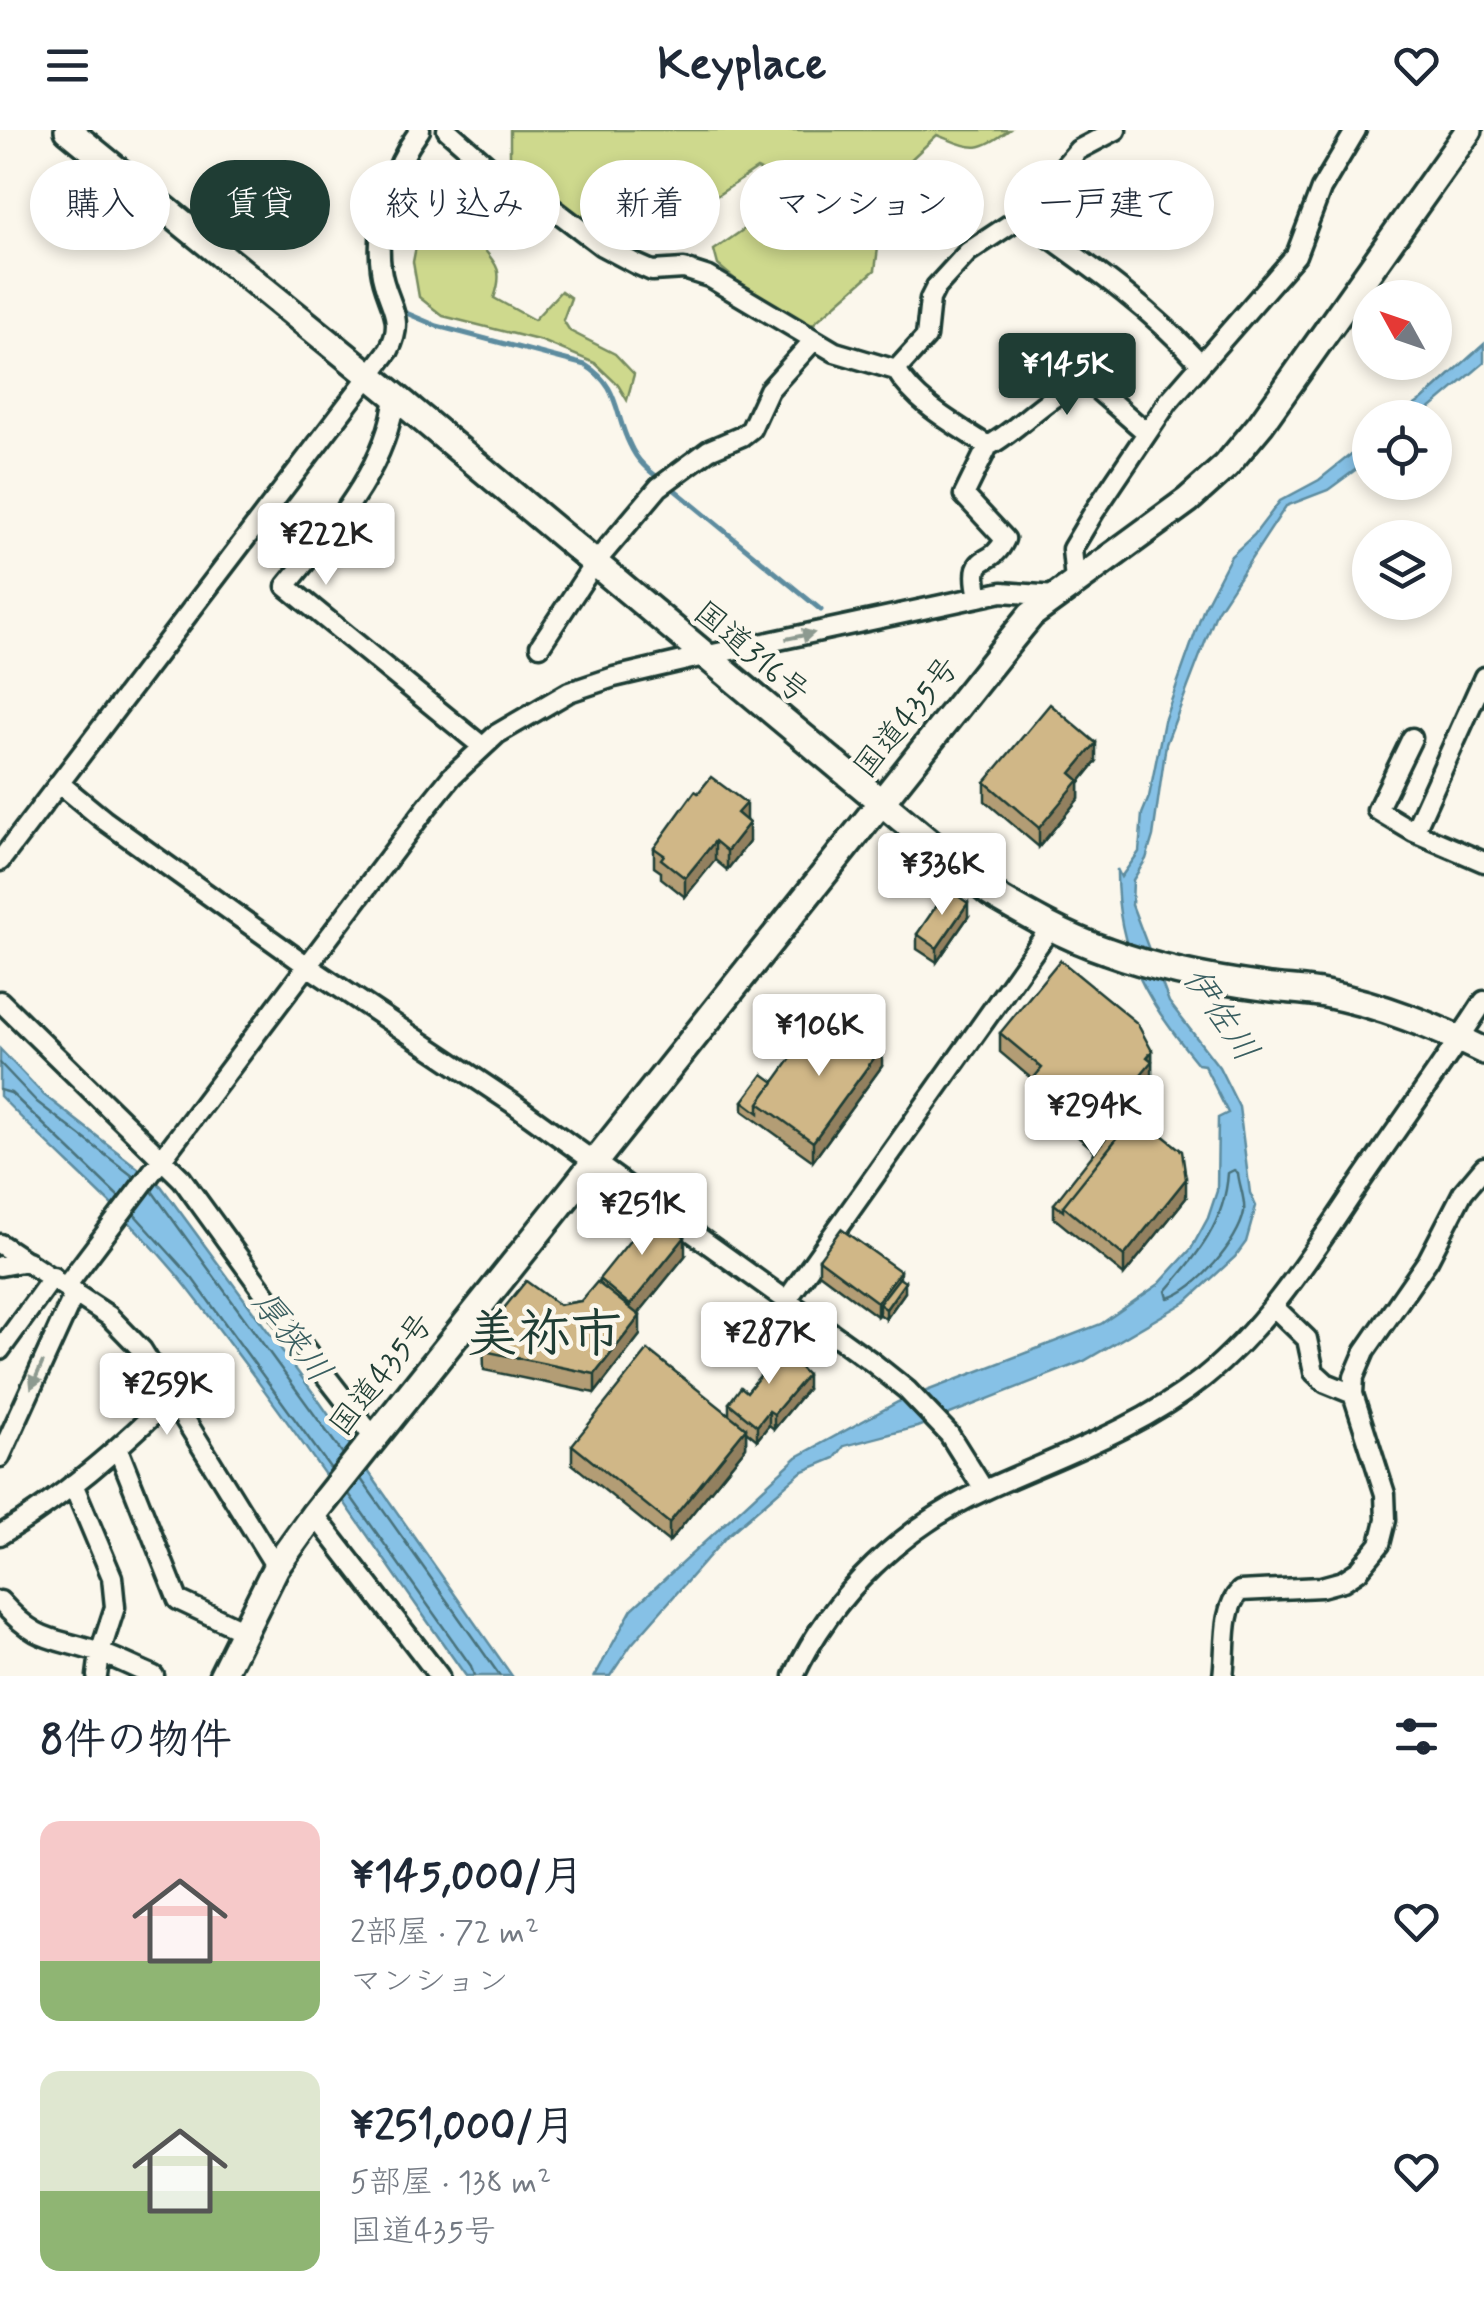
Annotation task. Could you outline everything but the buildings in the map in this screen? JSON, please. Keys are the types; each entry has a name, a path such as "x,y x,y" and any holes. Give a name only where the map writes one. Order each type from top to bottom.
{"highway":[{"name":"国道316号","path":"68,130 371,376 990,893 1051,927 1109,952 1194,973 1340,998 1424,1022 1484,1051"},
{"name":"国道435号","path":"222,1676 276,1567 317,1509 1031,615 1188,500 1226,466 1261,424 1469,130"}],"street":[{"path":"0,860 371,376 398,334 381,275 379,248 382,221 406,148 420,130"},
{"path":"447,130 504,180 547,204 602,246 652,270 684,270 709,277 835,352 896,370 941,416 988,446"},
{"path":"1067,160 1116,130"},
{"path":"0,1350 65,1285 113,1224 427,807 483,747 517,720 569,692 704,656 1002,592 1065,589 1072,549 1147,433 1200,363 1296,256 1321,189 1356,130"},
{"path":"896,370 926,337 930,299 936,287 968,252 1004,229"},
{"path":"1067,250 1110,280 1200,363"},
{"path":"540,646 594,564 670,477 709,450 751,430 770,390 814,340"},
{"path":"979,597 975,570 1002,548 1005,539 964,495 988,446 1018,429 1044,404 1086,383 1147,433"},
{"path":"395,396 392,422 350,506 286,586 483,747"},
{"path":"1414,832 1484,677"},
{"path":"1412,738 1377,810 1414,832 1484,862"},
{"path":"59,783 104,820 306,965 510,1102 907,1390 949,1434 984,1490"},
{"path":"786,1301 1051,927"},
{"path":"0,1001 158,1164 182,1179 371,1441"},
{"path":"794,1676 824,1622 874,1565 942,1512 1084,1448 1168,1401 1201,1380 1242,1343 1274,1306 1484,1002"},
{"path":"1223,1676 1233,1598 1240,1592 1321,1588 1344,1582 1380,1544 1386,1520 1385,1494 1353,1394 1354,1378 1365,1350 1428,1260 1463,1192 1484,1167"},
{"path":"0,1244 65,1285 124,1330 142,1350 276,1567"},
{"path":"0,1266 27,1261"},
{"path":"0,1458 65,1285"},
{"path":"1274,1306 1307,1339 1314,1372 1326,1383 1353,1394"},
{"path":"0,1536 118,1449 171,1398"},
{"path":"118,1449 178,1600 242,1630"},
{"path":"74,1484 112,1576 115,1607 97,1676"},
{"path":"317,1509 439,1676"},
{"path":"0,1602 32,1632 59,1644 100,1653 154,1676"}],"green space":[{"path":"510,130 1009,130 974,147 937,135 910,160 740,160 740,180 720,194 720,160 580,160 580,219 560,211 560,160 512,160"},
{"path":"740,232 740,250 878,250 875,270 811,326 718,265 714,250 720,250 720,246"},
{"path":"415,250 484,250 498,273 494,298 534,320 561,291 571,298 563,320 570,331 615,354 634,374 627,400 618,385 595,363 542,341 443,316 419,297 413,262"}],"water":[{"path":"1484,344 1484,363 1440,400 1422,400 1444,380 1452,380 1452,373"},
{"path":"1352,453 1352,472 1328,490 1286,506 1217,611 1166,744 1153,836 1146,859 1133,880 1132,905 1169,1002 1219,1067 1239,1107 1250,1193 1256,1206 1246,1242 1187,1301 1084,1361 917,1427 844,1446 835,1458 801,1472 727,1536 631,1645 610,1676 595,1676 632,1609 797,1457 898,1402 1101,1324 1159,1284 1191,1249 1217,1191 1218,1118 1228,1113 1204,1065 1198,1064 1164,1019 1138,974 1122,926 1117,869 1121,877 1139,852 1142,814 1164,721 1204,608 1231,556 1254,535 1280,501 1319,480"},
{"path":"0,1049 44,1095 161,1186 314,1394 512,1676 466,1676 186,1286 119,1212 0,1096"}],"waterway":[{"path":"404,312 437,326 585,365 605,382 636,456 661,480"},
{"path":"670,486 821,610"}],"district":[{"name":"美祢市","path":"544,1336"}],"water label":[{"name":"伊佐川","path":"1220,1015"},
{"name":"厚狭川","path":"291,1337"}]}
